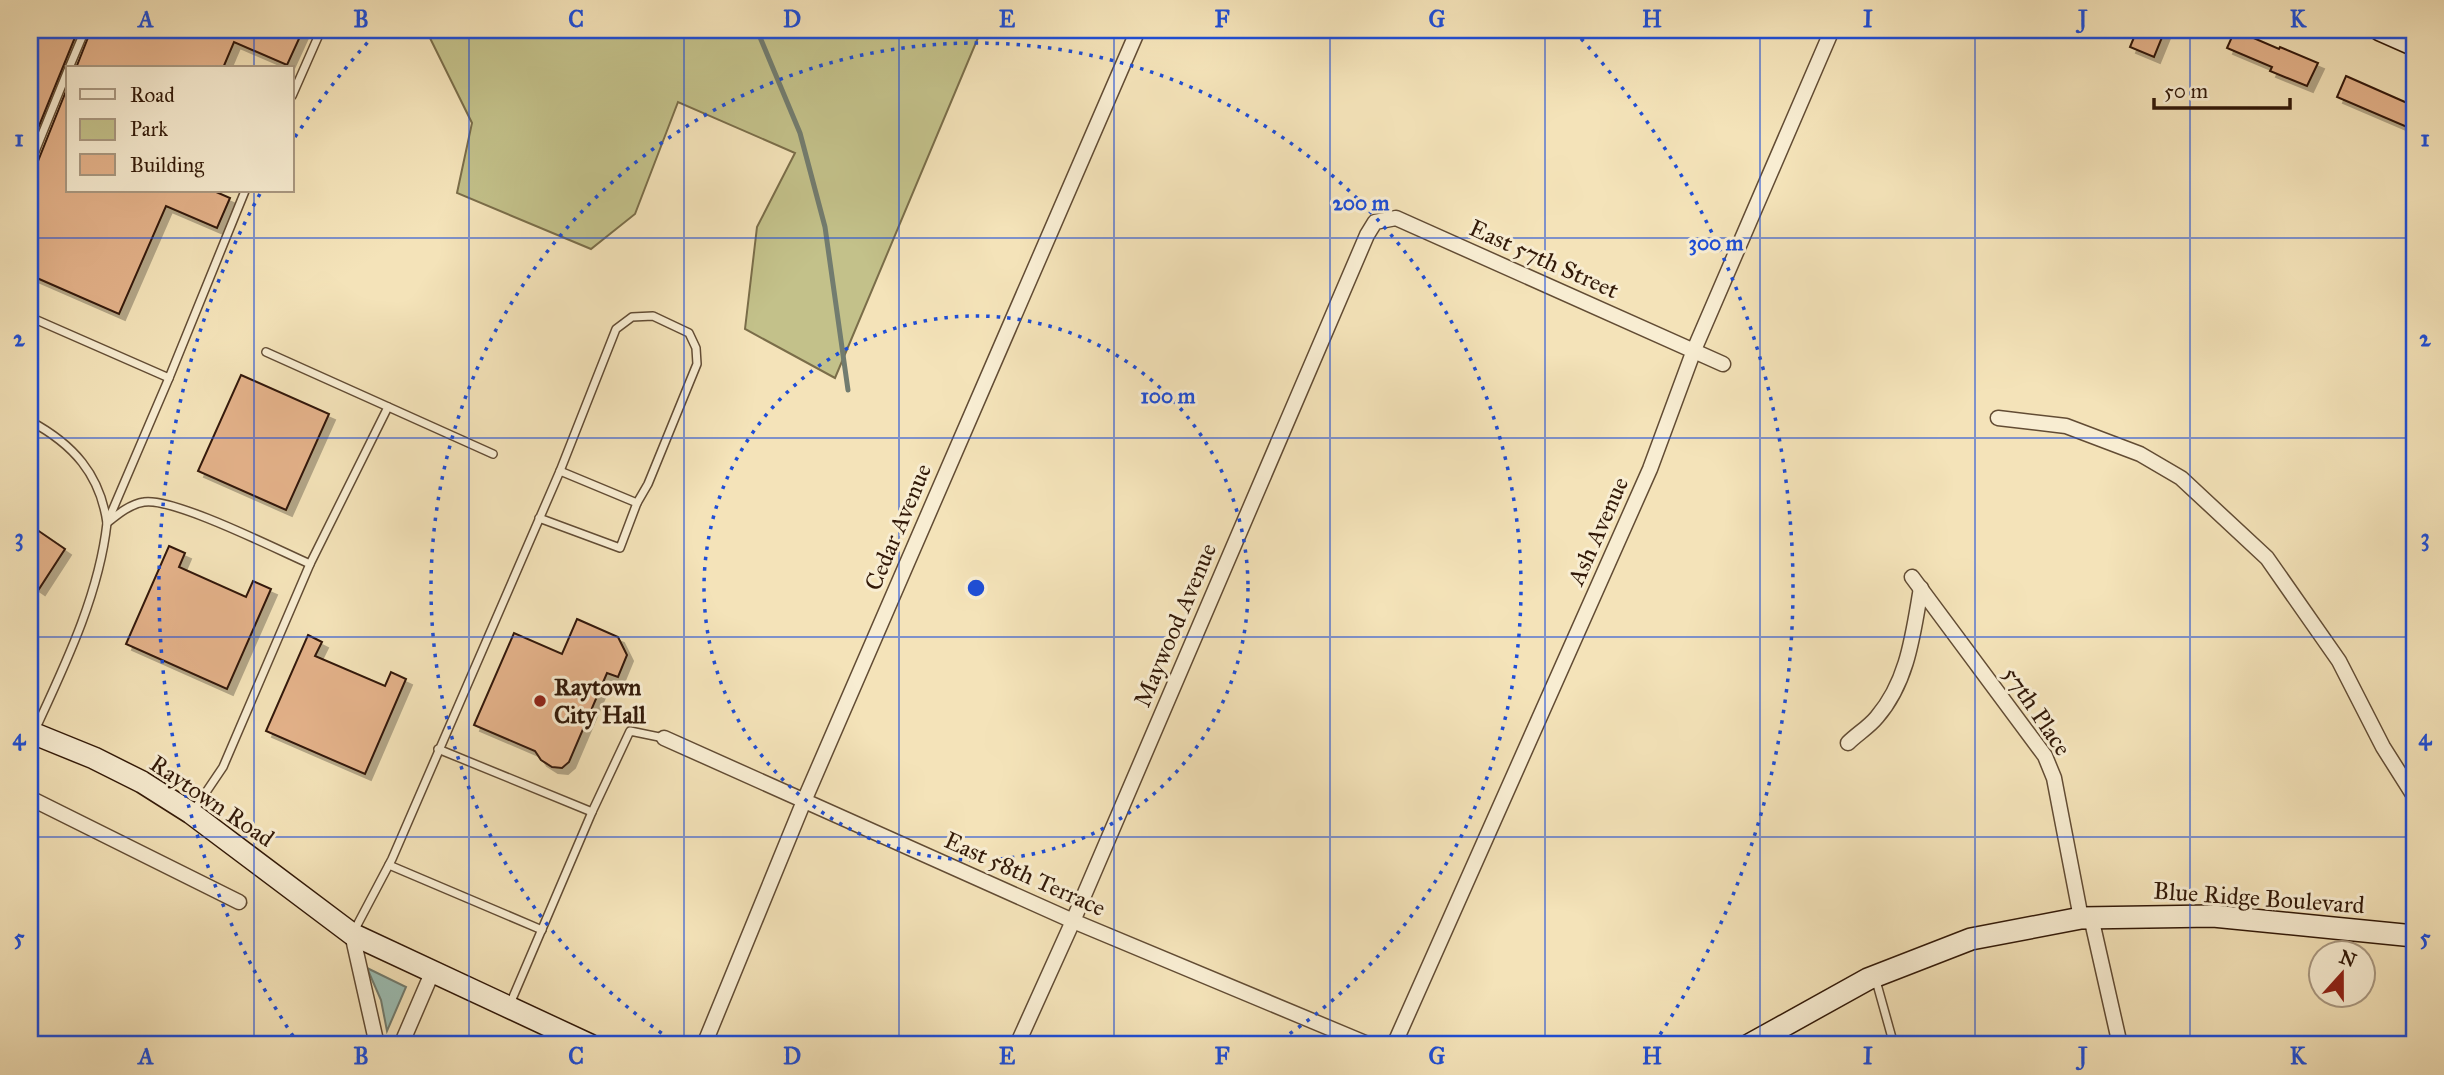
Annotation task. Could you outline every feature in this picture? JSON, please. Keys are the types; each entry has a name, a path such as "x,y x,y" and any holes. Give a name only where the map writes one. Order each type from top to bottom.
{"street":[{"name":"Cedar Avenue","path":"704,1045 804,801 1139,30"},
{"name":"Ash Avenue","path":"1394,1045 1650,469 1693,350 1832,30"},
{"path":"2380,30 2414,45"},
{"name":"East 57th Street","path":"1375,222 1396,218 1723,364"},
{"name":"Maywood Avenue","path":"1017,1045 1073,921 1367,235 1375,222"},
{"path":"1998,418 2066,426 2140,454 2181,478 2267,558 2339,661 2383,747 2414,796"},
{"name":"57th Place","path":"1848,743 1876,718 1897,687 1911,647 1917,582 2045,756 2054,778 2086,918 2120,1045"},
{"name":"Raytown Road","path":"31,736 94,758 142,782 191,813 352,934 590,1045"},
{"name":"East 58th Terrace","path":"664,738 1073,921 1370,1045"},
{"path":"30,798 126,839 239,902"},
{"name":"Blue Ridge Boulevard","path":"1749,1045 1875,976 1972,939 2086,918 2213,916 2414,936"},
{"path":"352,934 377,1045"},
{"path":"401,1045 432,973"}],"lane":[{"path":"70,66 85,30"},
{"path":"294,91 321,30"},
{"path":"30,164 66,76"},
{"path":"107,523 245,192"},
{"path":"352,934 388,866 498,617 616,329 632,317 653,316 689,333 696,348 697,364 620,548 539,518"},
{"path":"30,317 169,378"},
{"path":"266,352 493,454"},
{"path":"191,813 223,767 310,564 388,407"},
{"path":"30,421 62,442 79,458 103,499 107,523 105,542 68,658 31,736"},
{"path":"560,471 637,503"},
{"path":"107,523 126,509 144,502 171,504 310,564"},
{"path":"509,1008 630,731 664,738"},
{"path":"438,749 592,813"},
{"path":"388,866 542,930"},
{"path":"1875,976 1895,1045"}],"green space":[{"path":"426,30 973,30 980,33 835,378 745,329 757,227 795,153 678,102 635,214 591,249 457,193 472,123"}],"water":[{"path":"367,968 406,987 387,1031 381,1000"}],"building":[{"path":"30,30 78,30 30,148"},
{"path":"91,30 303,30 287,65 234,42 224,66 77,66"},
{"path":"2137,30 2165,30 2154,57 2130,47"},
{"path":"2235,30 2318,63 2307,86 2270,71 2272,67 2227,48"},
{"path":"2346,76 2414,106 2414,130 2337,97"},
{"path":"66,91 66,192 216,192 230,198 217,228 166,206 119,314 30,275 30,170 36,166"},
{"path":"241,375 329,414 286,510 198,471"},
{"path":"30,525 65,549 39,589 30,583"},
{"path":"169,546 185,553 179,567 246,597 253,581 271,589 227,689 126,644"},
{"name":"Raytown City Hall","path":"577,619 618,637 627,655 618,677 607,673 569,762 562,768 552,767 541,760 535,751 474,725 514,633 562,654"},
{"path":"308,635 322,642 315,656 385,686 391,672 406,679 365,774 266,731"}],"waterway":[{"path":"757,30 800,133 825,227 848,390"}],"place":[{"name":"Raytown City Hall","path":"540,701"}]}
